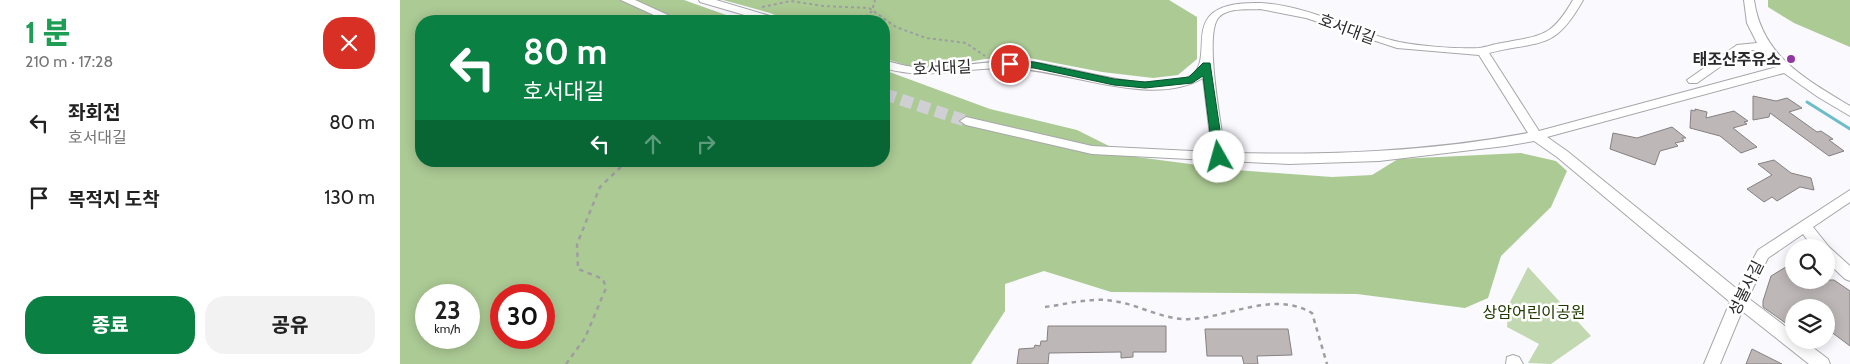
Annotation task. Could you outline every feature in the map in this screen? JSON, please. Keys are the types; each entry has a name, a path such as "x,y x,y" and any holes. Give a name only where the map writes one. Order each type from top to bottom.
{"street":[{"path":"626,0 662,15"},
{"path":"704,0 757,15"},
{"name":"호서대길","path":"890,66 905,70 921,71 993,64 1034,65 1114,82 1145,85 1192,80 1203,71 1209,58 1206,30 1212,16 1228,8 1261,6 1303,13 1387,43 1404,47 1482,51 1548,37 1565,24 1578,0"},
{"path":"1749,0 1754,25 1764,46 1785,69 1850,112"},
{"path":"1693,80 1740,47 1764,46"},
{"path":"1482,51 1536,136 1570,161 1739,300 1822,364"},
{"path":"1207,65 1219,157"},
{"path":"966,121 1092,150 1289,159 1379,156 1505,142 1536,136 1785,69"},
{"name":"성불사길","path":"1712,364 1739,300 1763,254 1850,195"},
{"path":"1804,226 1815,239"},
{"path":"1835,261 1850,275"}],"path":[{"path":"868,15 872,11 875,0"},
{"path":"747,12 766,5 790,1 823,6 869,8 878,15"},
{"path":"890,23 926,38 966,42 982,53 993,64"},
{"path":"566,364 586,338 591,320 606,288 603,279 578,269 577,244 600,187 621,167"},
{"path":"1045,306 1088,301 1112,301 1190,320 1272,304 1298,305 1312,313 1327,364"}],"green space":[{"path":"400,0 684,0 726,15 415,15 415,167 890,167 890,72 990,109 1077,130 1129,156 1236,170 1332,177 1372,175 1398,159 1521,153 1556,161 1567,171 1551,207 1501,256 1488,298 1465,308 1357,294 1111,292 1044,271 1005,284 1005,311 971,364 400,364"},
{"path":"723,0 1169,0 1197,17 1197,59 1178,75 1153,78 1102,72 1024,57 985,59 946,66 908,66 890,60 890,15 775,15"},
{"path":"1768,0 1850,0 1850,47 1794,23 1768,7"},
{"name":"상암어린이공원","path":"1528,267 1591,336 1551,364 1528,363 1539,344 1507,327 1509,304"}],"building":[{"path":"1753,96 1776,101 1787,98 1802,108 1789,112 1817,132 1821,131 1833,139 1829,140 1844,151 1829,156 1770,113 1769,117 1753,120"},
{"path":"1695,109 1707,112 1706,118 1734,111 1748,121 1744,122 1747,124 1733,128 1757,147 1741,153 1720,136 1690,128 1691,110 1695,111"},
{"path":"1672,127 1686,138 1682,138 1684,141 1675,143 1678,146 1660,151 1655,165 1610,149 1613,133 1637,138"},
{"path":"1774,160 1791,173 1811,178 1814,190 1800,187 1777,201 1772,197 1764,202 1747,189 1772,175 1758,164"},
{"path":"1785,267 1785,289 1835,289 1835,281 1850,291 1850,346 1835,335 1835,299 1785,299 1785,323 1763,307 1771,276"},
{"path":"1048,326 1166,326 1166,352 1133,352 1133,357 1121,358 1121,352 1049,353 1048,364 1017,364 1019,349 1034,348 1035,345 1040,346 1041,341 1047,341"},
{"path":"1205,329 1288,329 1292,355 1257,356 1258,364 1244,364 1242,356 1207,356"},
{"path":"1752,349 1782,364 1746,364"}],"waterway":[{"path":"1807,102 1850,129"}],"tunnel":[{"path":"890,96 966,121"}],"place":[{"name":"태조산주유소","path":"1791,59"}],"route":[{"path":"1010,64 1034,65 1114,82 1145,85 1192,80 1207,65 1219,157"}]}
